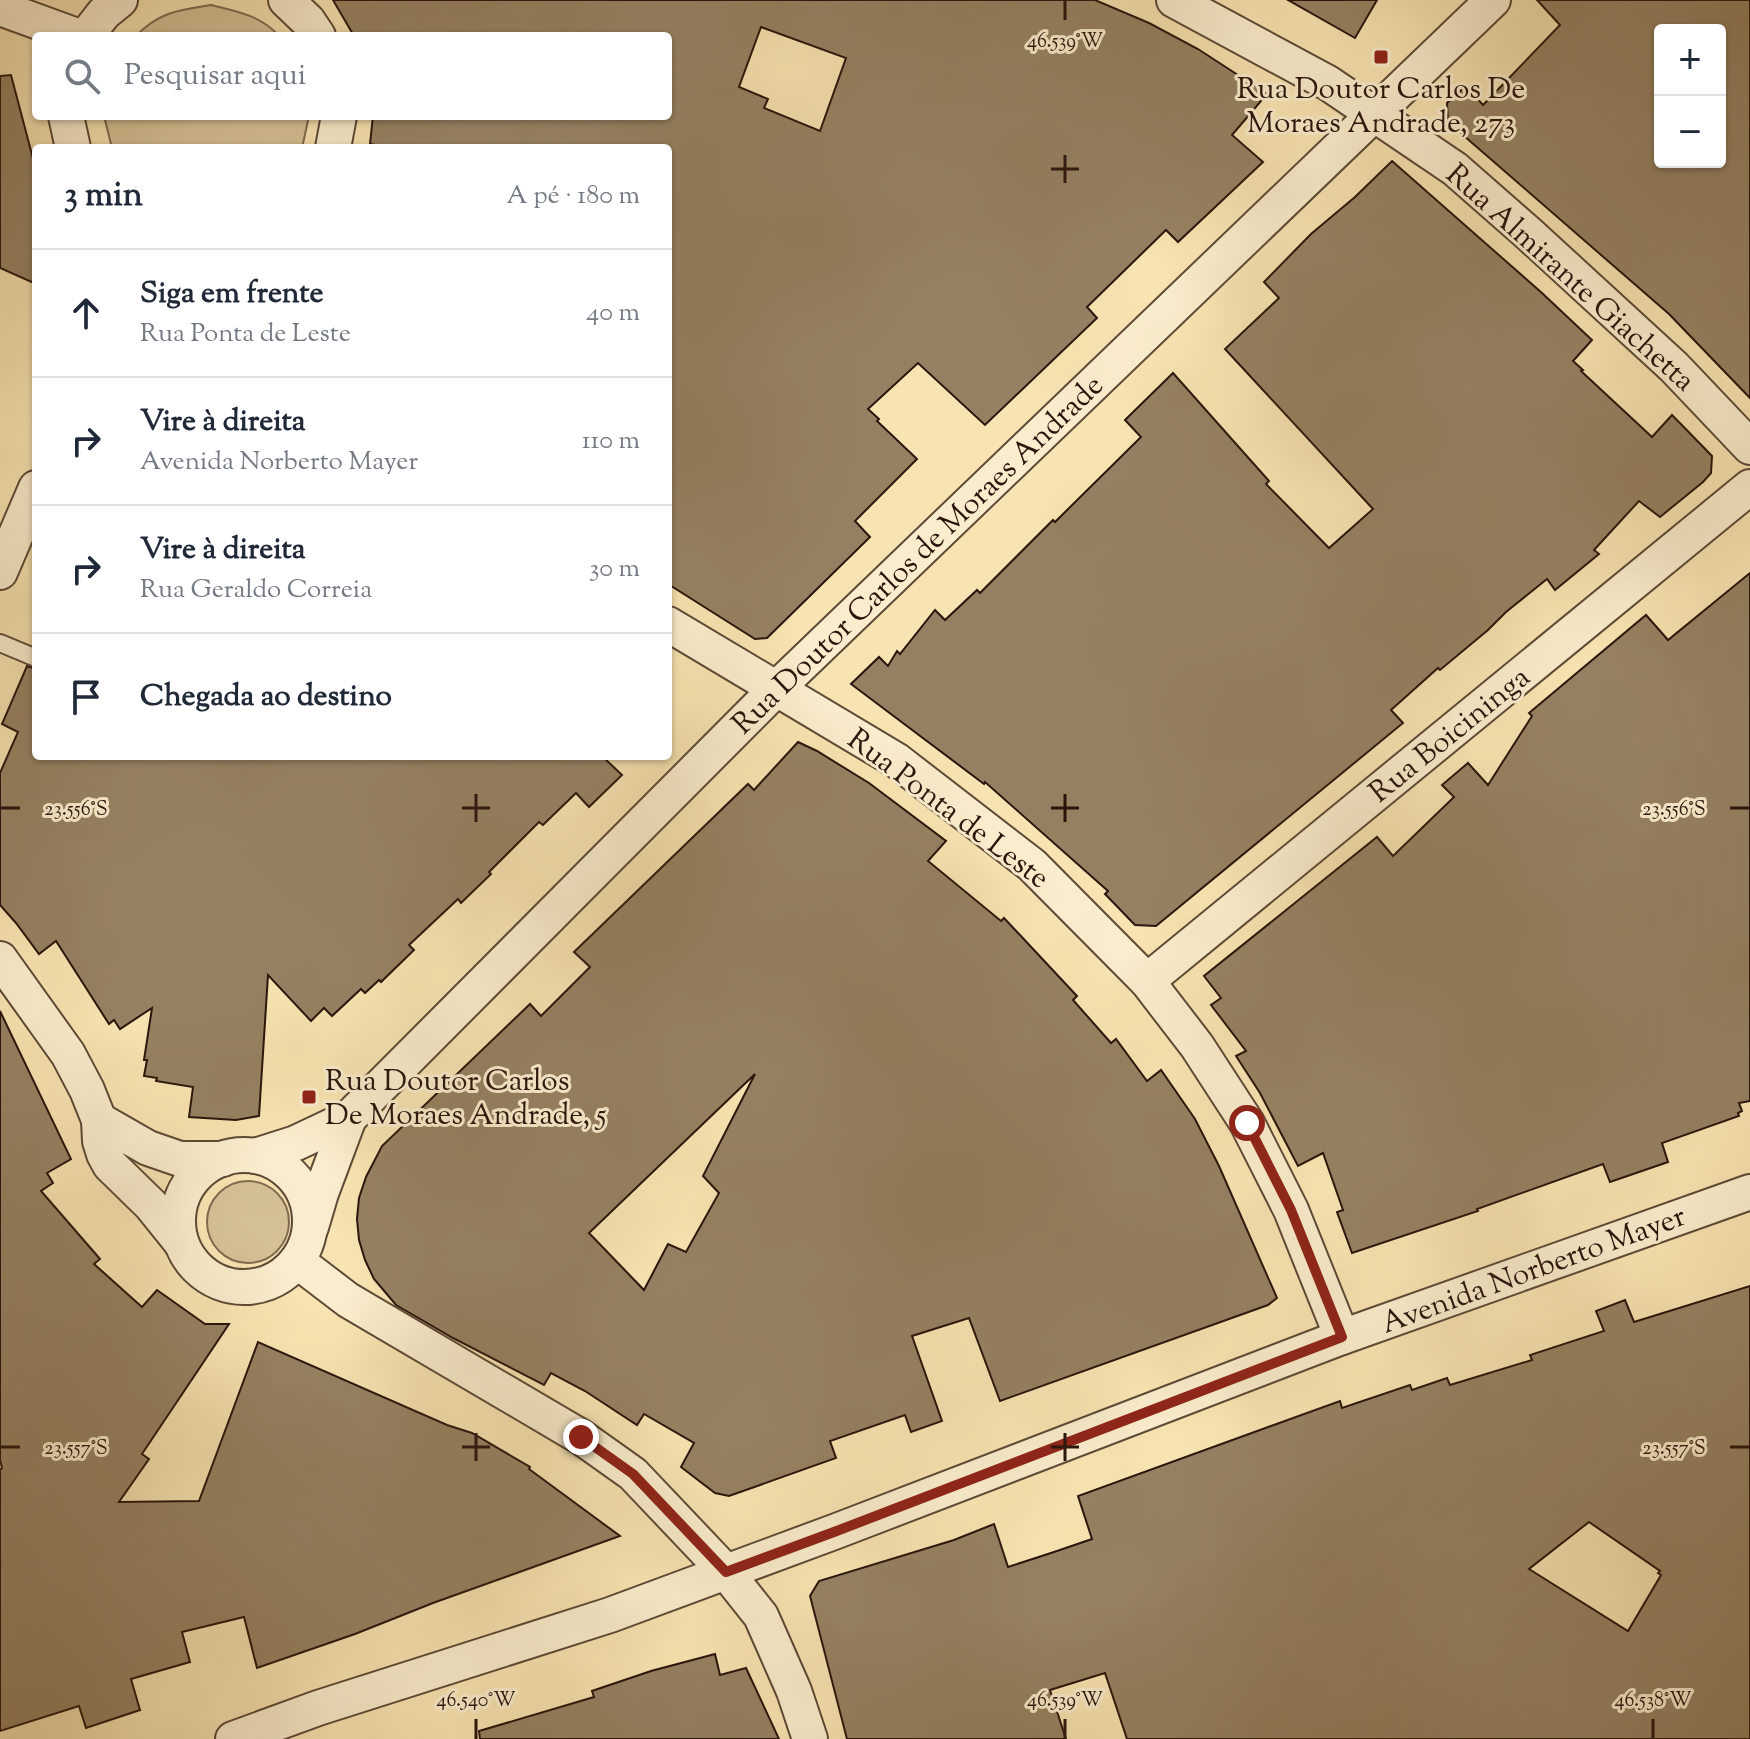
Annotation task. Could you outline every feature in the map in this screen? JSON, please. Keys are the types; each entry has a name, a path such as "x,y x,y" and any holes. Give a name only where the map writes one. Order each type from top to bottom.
{"street":[{"path":"89,32 104,13 120,0"},
{"path":"286,0 315,32"},
{"name":"Rua Almirante Giachetta","path":"1174,0 1328,83 1455,169 1674,367 1750,447"},
{"name":"Rua Doutor Carlos de Moraes Andrade","path":"239,1157 296,1143 349,1118 777,688 1493,0"},
{"path":"0,8 66,32"},
{"path":"67,120 72,144"},
{"path":"334,144 338,120"},
{"name":"Rua Boicininga","path":"1147,981 1750,487"},
{"path":"0,572 32,497"},
{"name":"Rua Ponta de Leste","path":"672,626 896,760 1032,865 1147,981 1197,1046 1247,1123 1291,1210 1342,1337"},
{"path":"0,959 68,1054 99,1120 100,1141 110,1165 151,1205 200,1271 215,1281 250,1287 284,1274 297,1261 310,1229 310,1212 296,1180 283,1168 270,1161 239,1157 180,1159 148,1148 99,1120"},
{"name":"Rua Doutor Carlos de Moraes Andrade","path":"310,1229 349,1118"},
{"path":"180,1241 177,1223 179,1205 186,1189 208,1166 239,1157"},
{"name":"Avenida Norberto Mayer","path":"233,1739 318,1708 610,1615 1342,1337 1750,1192"},
{"path":"297,1261 348,1300 594,1446 633,1474 726,1572 761,1616 794,1691 810,1739"}],"lane":[{"path":"0,643 32,656"}],"shaded area":[{"path":"211,5 257,19 275,32 140,32 161,17"},
{"path":"105,120 308,120 303,144 111,144"},
{"path":"248,1181 264,1184 277,1193 286,1206 289,1222 286,1238 277,1251 264,1260 248,1263 232,1260 219,1251 210,1238 207,1222 210,1206 219,1193 232,1184"}],"building":[{"path":"333,0 1095,0 1149,23 1198,49 1267,94 1232,135 1263,162 1178,242 1166,230 1087,307 1097,318 985,425 918,363 868,409 917,459 855,521 870,537 767,638 755,639 672,587 672,144 370,144 373,120 672,120 672,32 352,32","holes":["761,27 846,58 820,131 764,108 768,99 739,87"]},
{"path":"1288,0 1377,0 1355,38"},
{"path":"1537,0 1750,0 1750,398 1669,314 1448,122 1447,103 1466,86 1483,105 1560,25"},
{"path":"11,75 32,155 32,282 0,268 0,76"},
{"path":"1392,161 1592,340 1573,361 1581,371 1652,437 1672,415 1712,456 1711,473 1660,517 1639,501 1594,550 1599,554 1555,590 1547,579 1391,710 1403,723 1156,926 1135,925 1105,894 1108,891 985,782 851,684 879,657 888,666 897,651 900,654 935,610 945,620 977,590 980,593 1053,520 1055,522 1141,437 1125,420 1173,373 1269,481 1266,484 1329,548 1373,509 1225,349 1279,298 1264,282 1311,234"},
{"path":"1750,573 1750,1101 1739,1103 1742,1111 1738,1113 1739,1116 1662,1143 1668,1162 1610,1182 1603,1164 1478,1211 1352,1253 1337,1212 1343,1210 1323,1153 1298,1166 1260,1093 1236,1056 1246,1051 1211,1005 1221,998 1204,976 1377,837 1393,856 1454,797 1442,785 1468,763 1488,785 1532,716 1529,713 1646,615 1668,640"},
{"path":"27,666 32,668 32,760 606,760 622,775 589,807 576,793 543,825 539,822 461,903 458,899 409,945 414,950 381,982 379,980 365,993 361,989 332,1016 324,1008 311,1021 268,975 259,1116 236,1120 189,1117 193,1087 144,1076 152,1008 120,1029 114,1020 109,1024 56,941 39,954 0,905 0,773 18,732 2,724"},
{"path":"798,742 869,783 946,841 928,861 1001,921 1004,918 1077,996 1073,1000 1111,1043 1116,1039 1147,1081 1161,1070 1195,1119 1219,1166 1277,1298 1268,1305 1000,1401 969,1318 912,1336 942,1421 911,1432 905,1415 830,1441 836,1458 729,1496 715,1493 681,1467 694,1443 644,1414 637,1425 551,1373 544,1385 396,1305 374,1279 365,1260 357,1219 359,1198 366,1177 382,1146 530,1004 541,1016 590,967 574,952 748,784 754,790","holes":["755,1074 703,1176 719,1193 686,1252 668,1244 644,1290 589,1233"]},
{"path":"0,1011 71,1159 47,1173 53,1183 41,1191 100,1259 94,1264 142,1307 157,1290 205,1324 229,1324 142,1454 149,1459 119,1502 199,1501 258,1342 447,1425 472,1433 530,1467 620,1536 257,1668 244,1617 182,1632 190,1662 131,1679 140,1710 86,1728 79,1706 0,1731"},
{"path":"1750,1286 1750,1739 1127,1739 1105,1673 1050,1690 1066,1739 847,1739 810,1596 819,1581 954,1540 994,1524 1008,1567 1092,1539 1078,1496 1340,1401 1342,1408 1410,1385 1412,1390 1447,1378 1450,1385 1532,1360 1530,1355 1604,1331 1596,1311 1625,1300 1634,1322","holes":["1589,1522 1660,1571 1658,1573 1661,1575 1628,1631 1529,1569"]},
{"path":"715,1654 720,1675 746,1668 779,1739 480,1739 479,1731 594,1697 592,1691 651,1671"}],"place":[{"name":"Rua Doutor Carlos De Moraes Andrade, 273","path":"1381,57"},
{"name":"Rua Doutor Carlos De Moraes Andrade, 5","path":"309,1097"}],"route":[{"path":"581,1437 633,1474 726,1572 1342,1337 1291,1210 1247,1123"}]}
